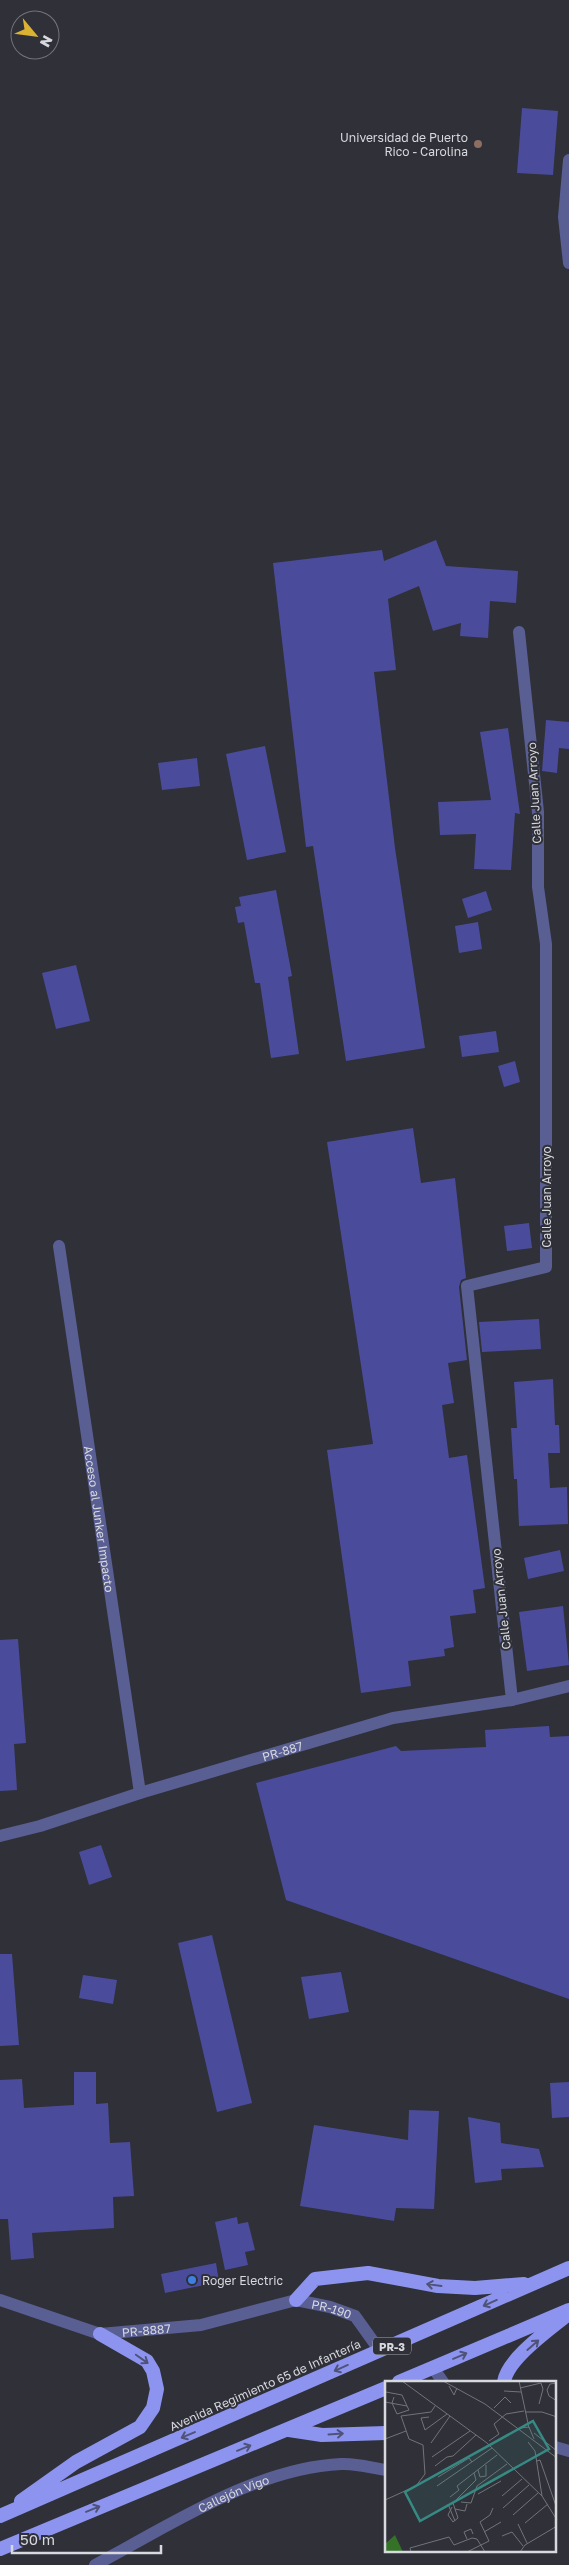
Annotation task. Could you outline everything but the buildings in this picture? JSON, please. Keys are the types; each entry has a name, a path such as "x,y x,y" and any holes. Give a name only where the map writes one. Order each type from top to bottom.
{"highway":[{"name":"Avenida Regimiento 65 de Infantería","path":"0,2516 569,2268"},
{"path":"296,2300 315,2279 368,2273 438,2286 475,2288 535,2284"},
{"path":"401,2381 569,2311"},
{"path":"504,2381 505,2376 515,2360 569,2311"},
{"path":"0,2516 76,2462 140,2426 153,2408 157,2389 153,2371 147,2361 100,2334"},
{"path":"0,2549 385,2388"},
{"path":"288,2430 322,2435 357,2432 385,2433"}],"street":[{"path":"569,160 564,218 569,263"},
{"name":"Calle Juan Arroyo","path":"512,1700 467,1286 546,1267 546,944 538,888 538,812 519,632"},
{"name":"Acceso al Junker Impacto","path":"59,1246 140,1793"},
{"name":"PR-887","path":"0,1836 40,1826 140,1793 393,1718 512,1700 569,1686"},
{"name":"PR-8887","path":"0,2300 100,2334 201,2325 296,2300"},
{"name":"PR-190","path":"296,2300 330,2307 355,2316 380,2351"},
{"path":"433,2368 442,2381"},
{"path":"556,2447 569,2451"},
{"name":"Callejón Vigo","path":"95,2565 215,2502 258,2482 316,2466 343,2464 385,2470"}],"place":[{"name":"Universidad de Puerto Rico - Carolina","path":"478,144"},
{"name":"Roger Electric","path":"192,2280"}]}
